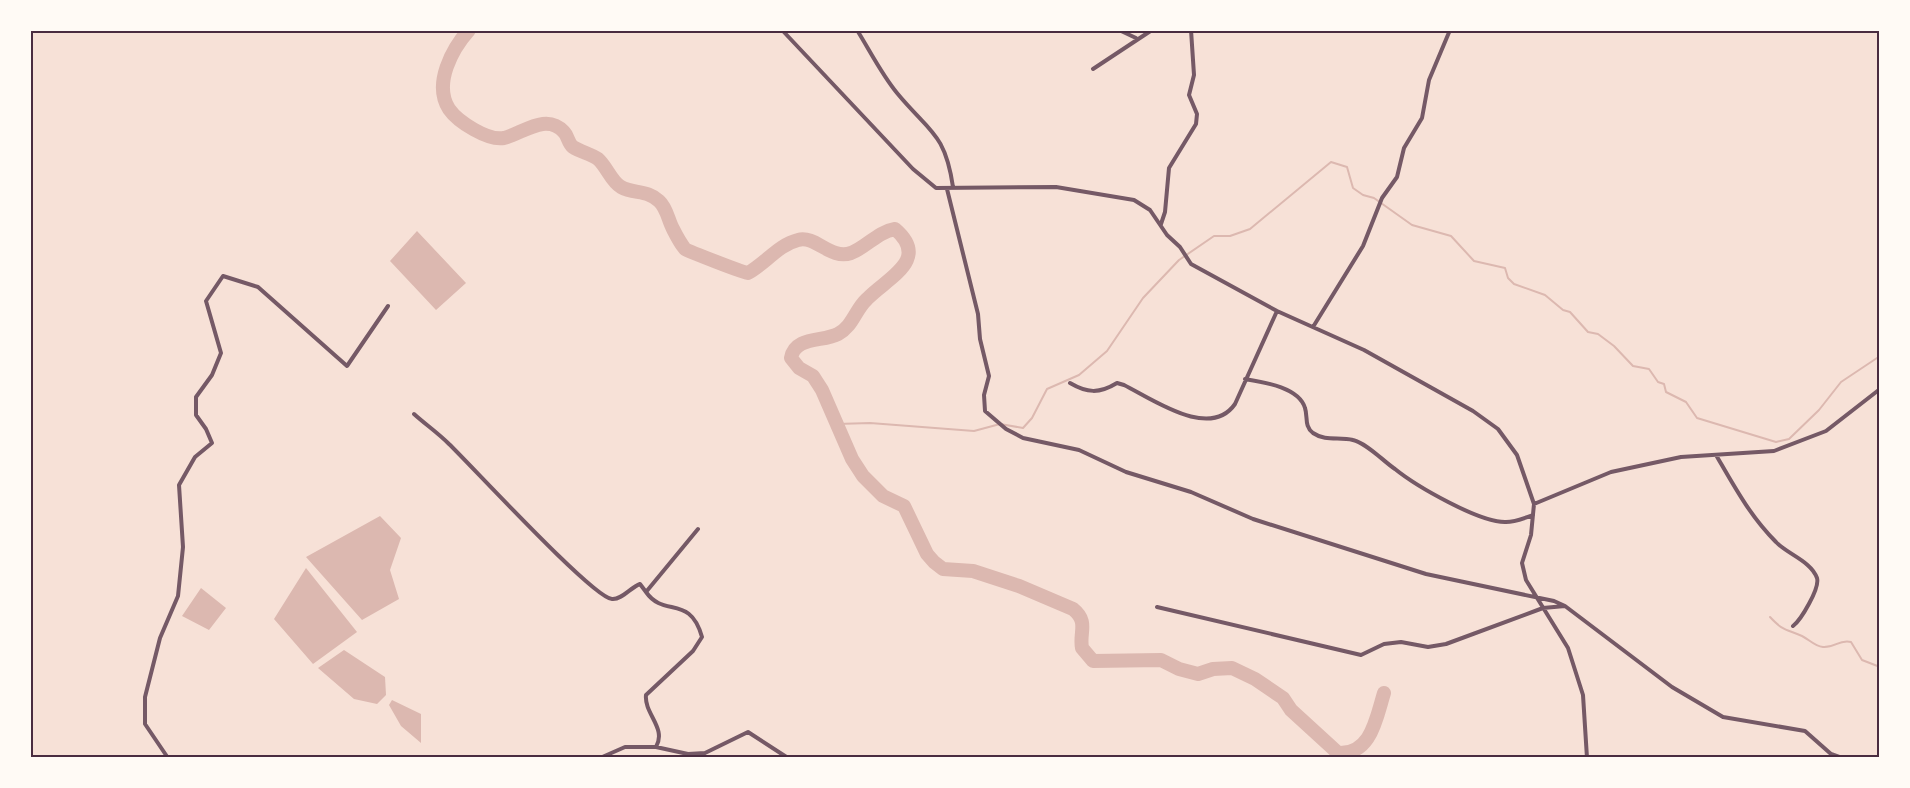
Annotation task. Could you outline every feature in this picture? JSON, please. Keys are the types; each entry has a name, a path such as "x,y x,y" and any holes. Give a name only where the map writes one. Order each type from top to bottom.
{"street":[{"path":"782,30 914,169 936,188 1056,187 1134,200 1150,210 1167,236 1180,247 1191,264 1276,311 1364,350 1486,418 1498,429 1517,455 1534,504 1531,535 1522,563 1526,580 1568,648 1583,696 1587,758"},
{"path":"857,30 897,93 936,134 949,161 953,188"},
{"path":"1119,30 1136,38"},
{"path":"1093,69 1136,38 1152,30"},
{"path":"1160,225 1166,212 1169,168 1196,124 1197,114 1189,95 1194,75 1191,30"},
{"path":"1313,327 1364,246 1382,198 1397,177 1404,148 1422,118 1429,80 1450,30"},
{"path":"947,189 978,314 980,339 989,376 984,395 985,411 1006,429 1023,438 1079,450 1126,472 1191,492 1253,519 1426,574 1565,606 1672,687 1723,717 1805,731 1831,754 1842,758"},
{"path":"168,758 145,724 145,697 160,638 178,596 183,547 179,485 195,457 212,443 206,429 195,415 196,397 212,375 220,353 206,301 223,276 258,287 347,366 388,306"},
{"path":"1070,383 1089,393 1107,390 1117,384 1124,385 1184,414 1210,420 1230,411 1276,311"},
{"path":"1245,379 1282,388 1301,400 1305,408 1306,424 1315,434 1334,439 1354,440 1402,475 1456,505 1487,519 1507,522 1533,515"},
{"path":"1534,504 1611,472 1681,457 1774,451 1826,431 1880,389"},
{"path":"414,414 448,442 565,562 603,595 612,599 619,597 630,587 640,584 659,603 687,611 694,616 702,637 693,651 646,695 645,704 659,731 660,740 656,747"},
{"path":"1716,455 1755,520 1778,545 1796,555 1816,577 1817,588 1798,622 1792,626"},
{"path":"646,592 698,529"},
{"path":"1157,608 1361,655 1384,644 1401,642 1428,647 1446,644 1543,608 1565,606"},
{"path":"600,758 625,747 656,747 680,753 705,753 748,732 788,758"}],"shaded area":[{"path":"417,231 466,283 436,310 390,261"},
{"path":"380,516 401,538 390,570 399,599 362,620 306,557"},
{"path":"306,568 357,632 313,664 274,619"},
{"path":"201,588 226,608 209,630 182,616"},
{"path":"344,650 385,677 386,695 377,704 354,699 318,668"},
{"path":"392,700 421,714 421,743 401,726 389,705"}],"waterway":[{"path":"469,30 456,47 444,78 445,99 453,114 474,130 497,138 511,136 542,124 557,126 573,147 598,159 621,187 650,195 659,201 685,249 748,273 784,246 798,240 805,239 830,251 843,254 851,253 883,233 895,229 905,240 909,250 902,268 863,303 847,327 838,334 798,346 791,358 799,368 813,376 822,390 852,459 863,476 883,496 904,506 927,554 943,569 973,571 1019,586 1073,609 1081,618 1082,648 1093,661 1161,660 1179,669 1198,674 1213,669 1232,668 1255,679 1283,698 1291,710 1338,753 1349,752 1365,742 1375,724 1384,693"},
{"path":"837,424 870,423 974,431 1000,424 1023,428 1032,418 1047,389 1079,375 1107,351 1143,298 1179,260 1214,236 1230,236 1250,229 1331,162 1347,167 1353,188 1363,195 1374,198 1412,225 1451,236 1474,261 1505,268 1508,278 1514,284 1545,295 1563,310 1570,312 1588,332 1598,334 1614,346 1633,366 1649,369 1658,382 1664,384 1666,392 1686,402 1697,418 1776,442 1789,439 1819,410 1841,382 1880,356"},
{"path":"1770,617 1782,627 1820,646 1827,647 1851,642 1862,660 1880,667"}]}
